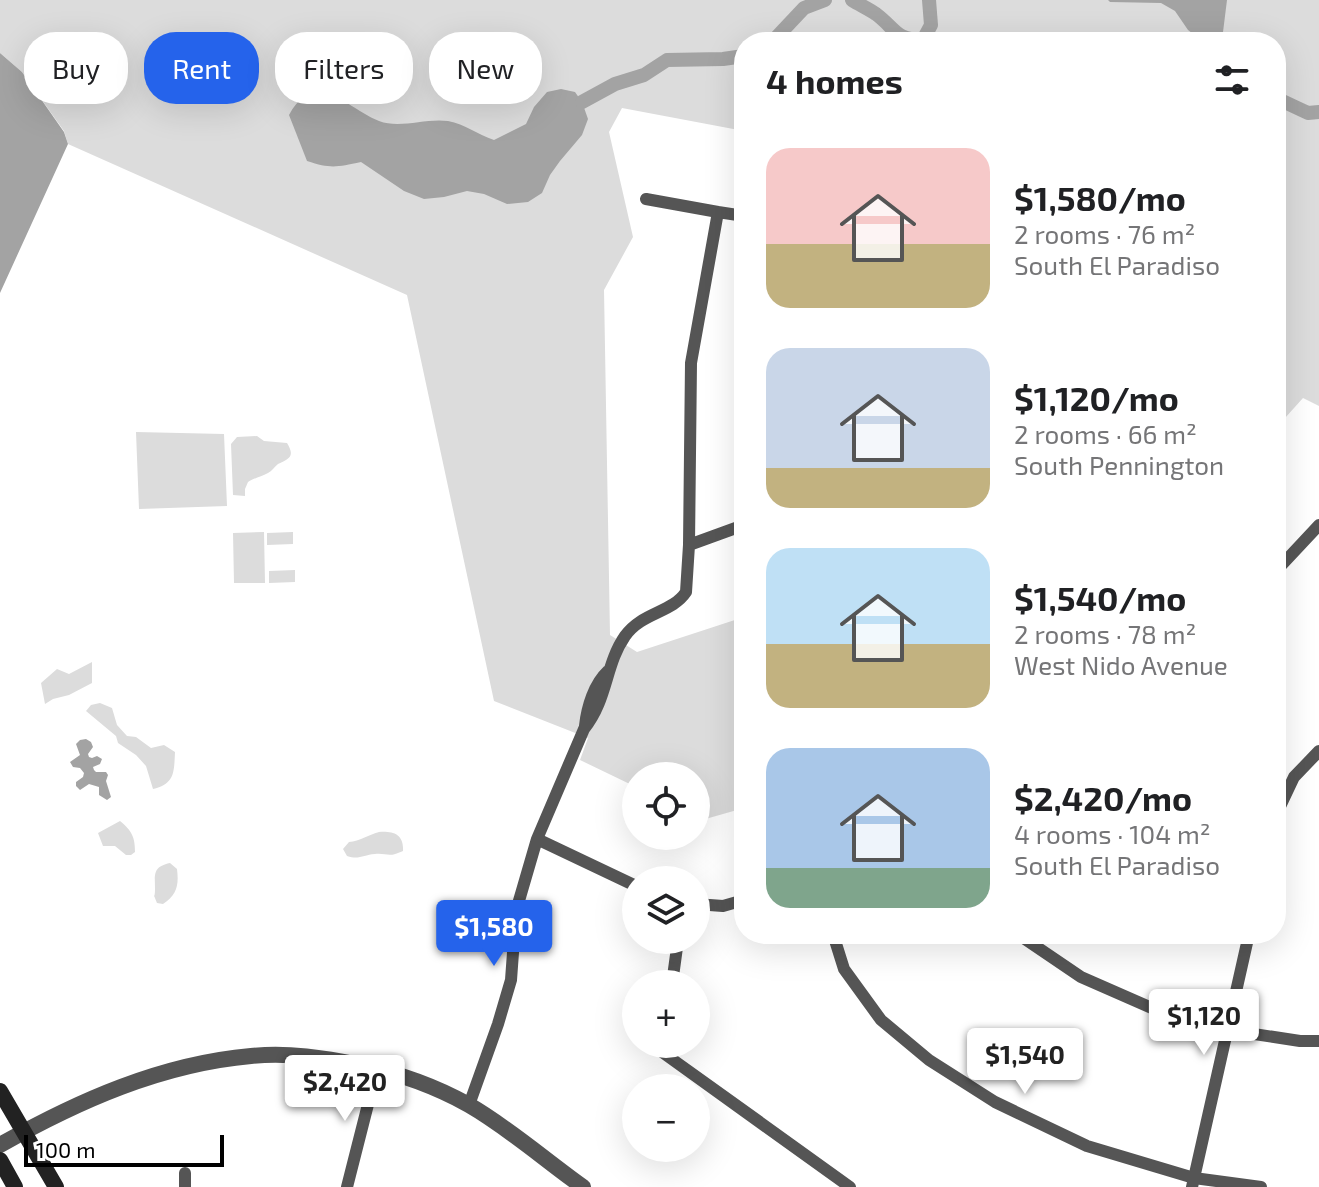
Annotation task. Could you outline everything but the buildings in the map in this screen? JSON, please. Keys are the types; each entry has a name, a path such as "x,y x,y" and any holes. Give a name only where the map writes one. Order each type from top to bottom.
{"main road":[{"path":"0,1091 56,1187"},
{"path":"0,1160 15,1187"}],"street":[{"path":"646,199 734,214"},
{"path":"469,1105 511,980 516,911 537,839 584,729 586,710 600,678 610,668 626,634 638,622 672,605 686,592 691,363 718,212"},
{"path":"1286,560 1319,525"},
{"path":"689,545 734,529"},
{"path":"1286,794 1294,777 1319,751"},
{"path":"537,839 622,879"},
{"path":"710,905 734,903"},
{"path":"836,944 844,969 881,1020 929,1060 995,1102 1087,1146 1193,1182 1261,1187"},
{"path":"1032,944 1081,977 1154,1009 1228,1030 1319,1041"},
{"path":"1193,1182 1247,944"},
{"path":"0,1145 102,1094 186,1067 252,1056 309,1057 377,1069 420,1082 469,1105 583,1187"},
{"path":"670,1058 850,1187"},
{"path":"347,1187 377,1069"},
{"path":"185,1173 185,1187"}],"shaded area":[{"path":"0,0 1319,0 1319,406 1303,398 1286,417 1286,32 734,32 734,129 622,108 609,132 633,237 604,290 610,635 637,652 734,620 734,811 710,818 710,762 622,762 622,780 580,760 588,738 494,701 407,295 68,144 64,131 45,104 128,104 128,32 24,32 24,75 0,53"},
{"path":"1108,0 1227,0 1223,32 1191,32 1175,11 1161,3"},
{"path":"0,53 24,75 24,104 44,104 64,132 68,144 0,293"},
{"path":"561,89 575,92 588,119 582,135 550,175 542,193 528,202 507,204 484,194 467,191 424,199 404,191 361,162 334,166 307,161 289,115 297,104 349,104 387,123 448,121 494,140 526,124 534,107 542,104 547,92"},
{"path":"136,432 224,434 227,506 139,509"},
{"path":"257,436 264,441 287,443 290,456 269,472 248,482 245,496 233,495 231,444 237,437"},
{"path":"264,532 265,583 234,583 233,533"},
{"path":"293,532 293,544 267,545 267,533"},
{"path":"295,570 295,582 269,583 269,571"},
{"path":"92,662 92,683 45,704 41,683 57,669 69,674"},
{"path":"100,703 112,708 117,725 127,736 136,737 151,748 164,745 175,752 173,771 166,784 153,789 146,766 86,711 91,705"},
{"path":"86,739 93,747 89,757 102,759 100,764 93,767 94,770 108,775 106,781 111,797 107,800 99,795 99,787 89,784 80,790 76,786 84,773 70,762 80,755 76,744"},
{"path":"120,821 133,838 135,852 131,855 126,855 115,846 103,846 98,833"},
{"path":"379,832 400,837 403,851 391,855 347,856 343,849 349,842"},
{"path":"170,863 177,869 176,889 168,901 157,903 154,896 156,872"}],"waterway":[{"path":"781,32 804,8 825,0"},
{"path":"852,0 876,14 895,32"},
{"path":"927,32 931,25 929,0"},
{"path":"582,102 615,84 644,75 667,60 734,57"},
{"path":"1286,103 1308,113 1319,112"}]}
